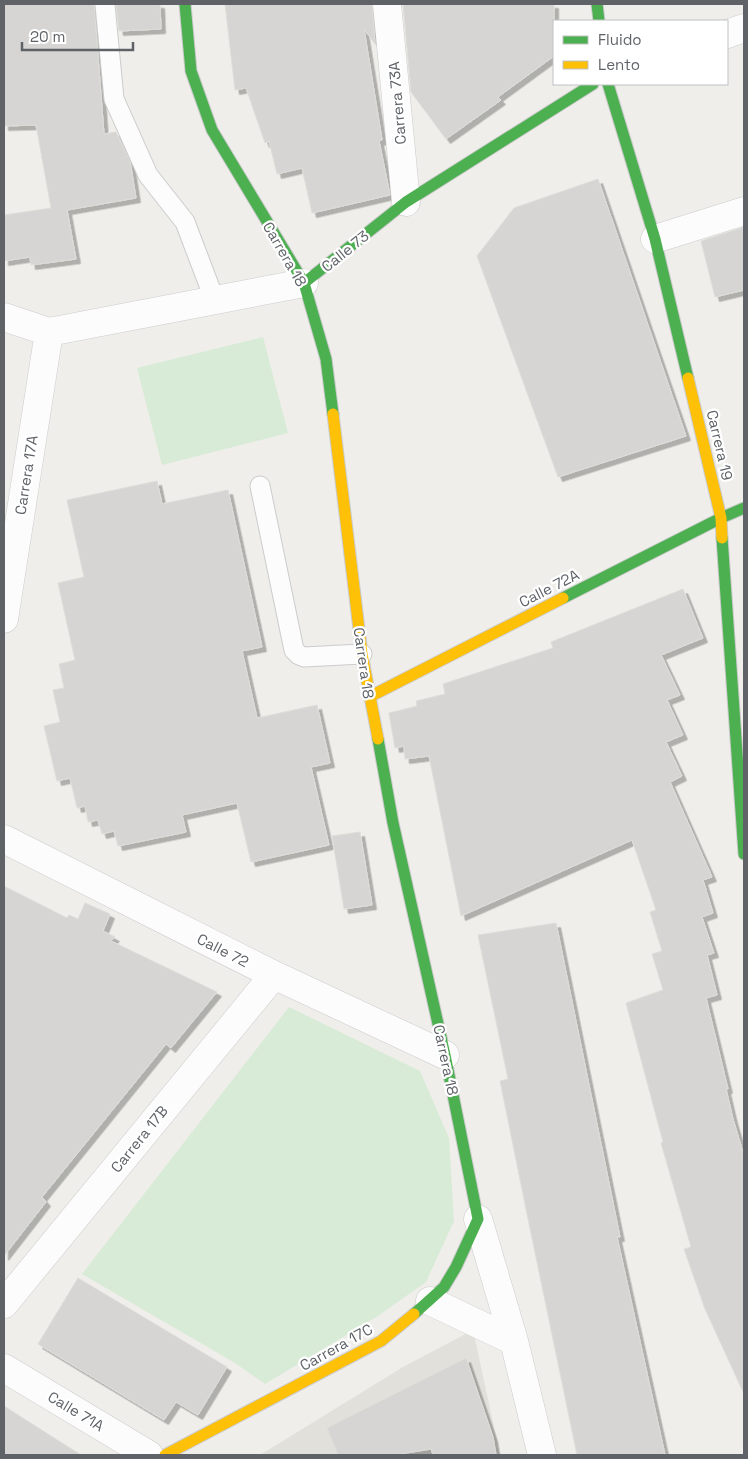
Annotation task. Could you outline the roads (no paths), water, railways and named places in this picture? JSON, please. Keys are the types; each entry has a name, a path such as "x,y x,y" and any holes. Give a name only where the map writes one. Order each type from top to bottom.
{"street":[{"name":"Carrera 18","path":"185,4 191,71 212,130 304,284 326,359 362,654 393,823 445,1055 478,1218 514,1342 542,1455"},
{"name":"Carrera 73A","path":"387,4 406,202"},
{"path":"597,4 599,20"},
{"path":"728,34 744,28"},
{"name":"Calle 73","path":"4,317 49,332 304,284 406,202 591,85"},
{"name":"Carrera 19","path":"608,85 655,239 721,518 744,854"},
{"path":"655,239 744,211"},
{"name":"Carrera 17A","path":"4,619 49,332"},
{"name":"Calle 72A","path":"369,697 744,508"},
{"name":"Calle 72","path":"4,839 274,975 445,1055"},
{"name":"Carrera 17B","path":"4,1304 274,975"},
{"name":"Carrera 17C","path":"165,1455 381,1341 430,1302 444,1287 456,1267 478,1218"},
{"path":"430,1302 514,1342"},
{"name":"Calle 71A","path":"4,1368 149,1455"}],"lane":[{"path":"105,5 114,99 148,175 185,222 215,301"},
{"path":"260,486 294,650 304,657 362,654"}]}
